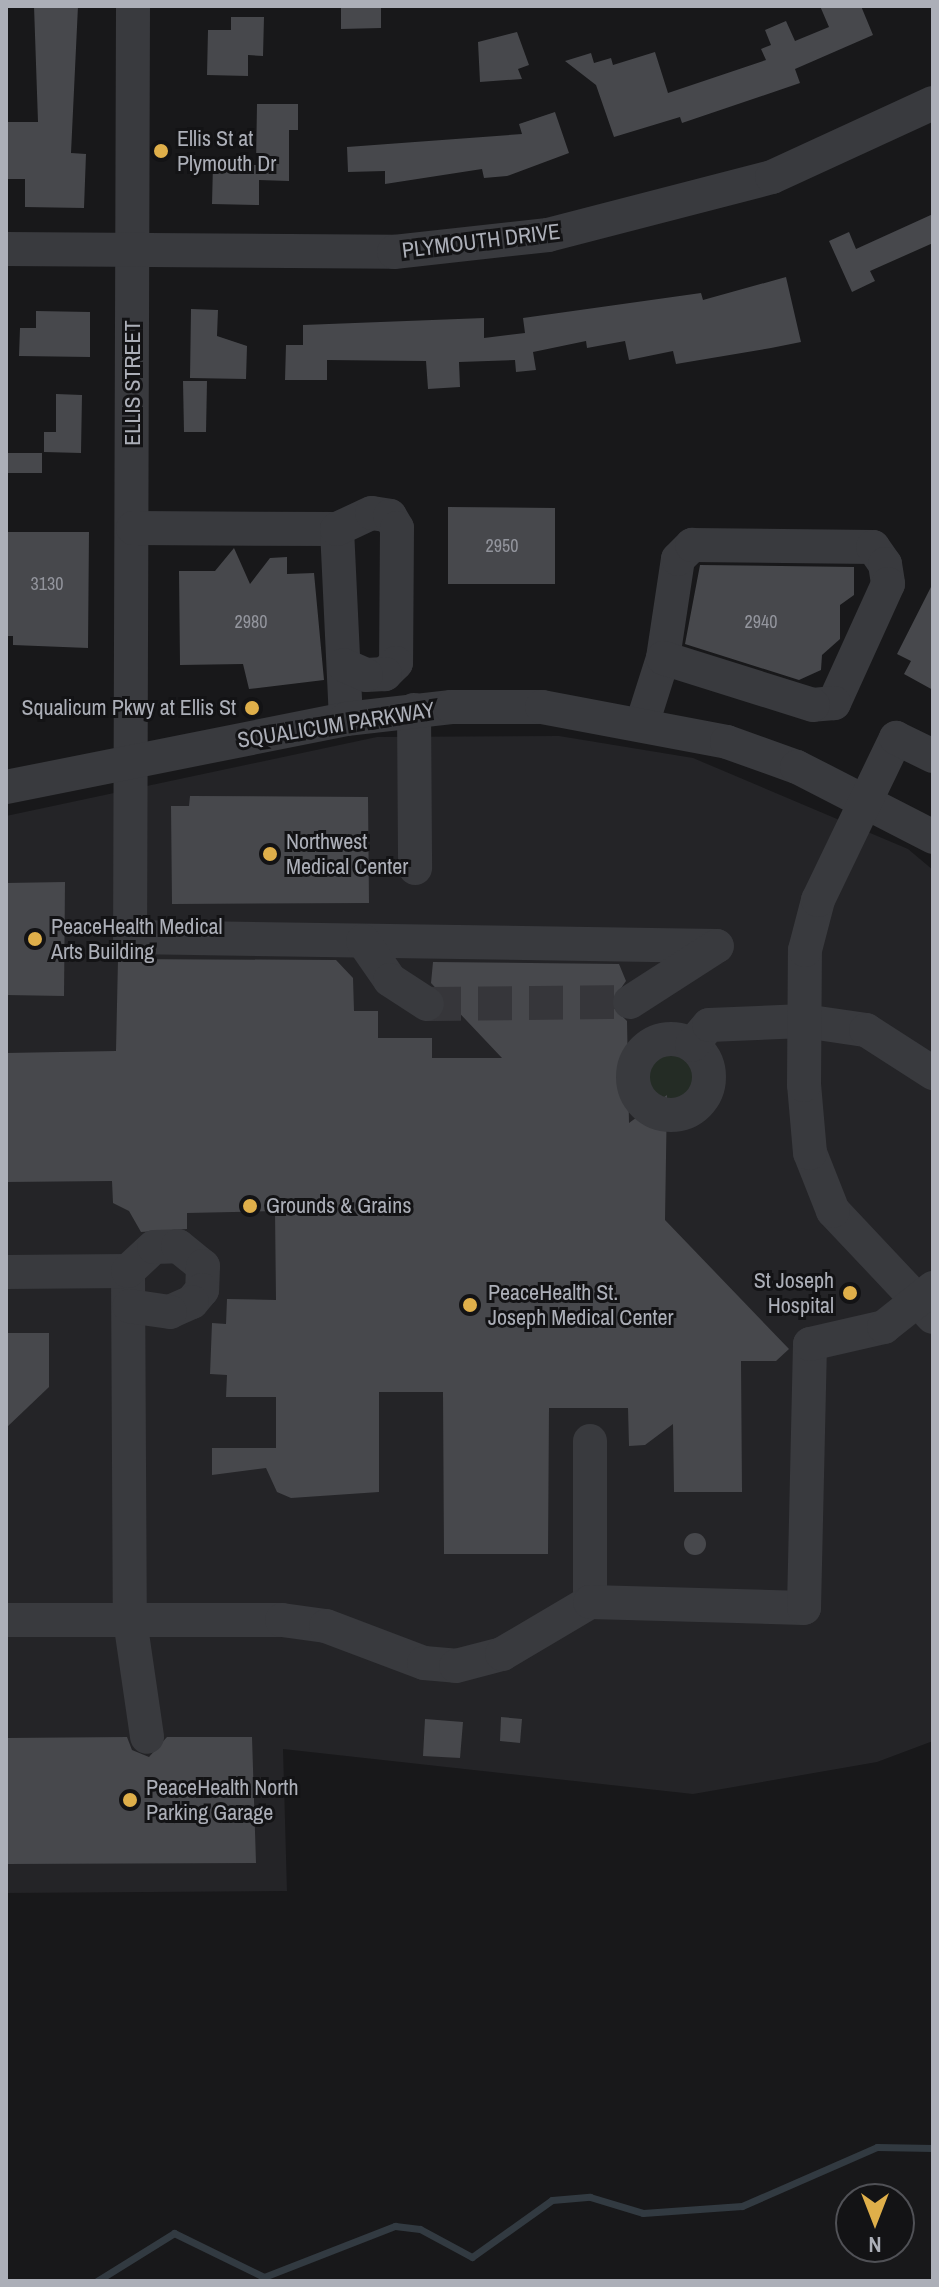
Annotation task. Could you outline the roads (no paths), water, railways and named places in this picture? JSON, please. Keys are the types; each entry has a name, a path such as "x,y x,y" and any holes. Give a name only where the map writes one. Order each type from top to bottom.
{"street":[{"name":"ELLIS STREET","path":"133,6 133,761 130,937 363,941"},
{"name":"PLYMOUTH DRIVE","path":"6,249 394,252 548,235 772,177 933,103"},
{"path":"133,528 337,529 372,513 390,516 397,528 396,663 385,674 366,675 344,665"},
{"path":"337,529 346,719"},
{"path":"643,721 663,658 678,559 692,545 873,547 885,564 888,584 834,703 813,705 663,658"},
{"name":"SQUALICUM PARKWAY","path":"6,787 346,719 414,710 542,707 643,721 769,757 865,799 933,837"},
{"path":"414,710 415,868"},
{"path":"6,1620 326,1626 424,1663 456,1666 502,1654 590,1602 804,1608 810,1344 884,1327 928,1302 827,1196 810,1153 804,1021 805,950 818,900 896,738 933,756"},
{"path":"363,941 717,946 630,1002"},
{"path":"363,941 390,980 427,1004"},
{"path":"692,1045 709,1025 804,1021 866,1030 933,1073"},
{"path":"6,1272 128,1271 154,1247 178,1246 195,1256 205,1277 192,1302 170,1312 129,1306"},
{"path":"128,1271 130,1620 147,1737"},
{"path":"590,1441 590,1602"}],"waterway":[{"path":"97,2281 174,2233 264,2277 395,2226 420,2229 472,2257 552,2200 590,2197 643,2213 742,2206 877,2147 933,2148"}],"tunnel":[{"path":"427,1004 630,1002"}],"place":[{"name":"Ellis St at Plymouth Dr","path":"161,151"},
{"name":"Squalicum Pkwy at Ellis St","path":"252,708"},
{"name":"Northwest Medical Center","path":"270,854"},
{"name":"PeaceHealth Medical Arts Building","path":"35,939"},
{"name":"Grounds & Grains","path":"250,1206"},
{"name":"St Joseph Hospital","path":"850,1293"},
{"name":"PeaceHealth St. Joseph Medical Center","path":"470,1305"},
{"name":"PeaceHealth North Parking Garage","path":"130,1800"}]}
